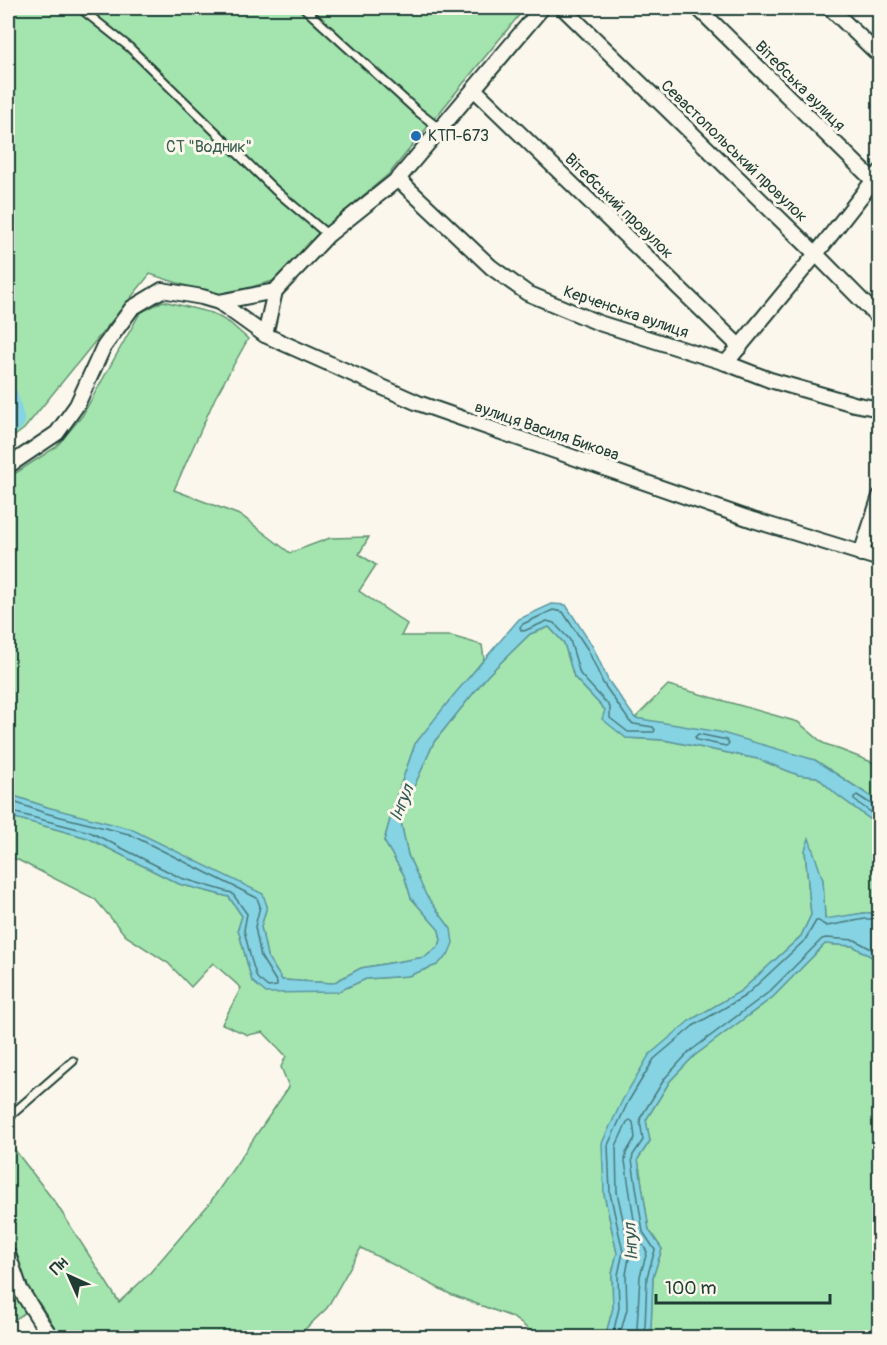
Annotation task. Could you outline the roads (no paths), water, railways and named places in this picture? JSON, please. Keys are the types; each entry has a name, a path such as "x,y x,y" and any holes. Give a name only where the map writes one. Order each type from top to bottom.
{"street":[{"path":"265,334 275,291 328,235 398,179 542,8"},
{"name":"Севастопольський провулок","path":"563,8 879,319"},
{"name":"Вітебська вулиця","path":"698,8 877,180"},
{"path":"830,8 879,56"},
{"name":"Вітебський провулок","path":"474,89 740,347"},
{"name":"Керченська вулиця","path":"398,179 491,267 527,293 599,323 726,363 770,380 879,410"},
{"path":"726,363 877,180"},
{"path":"8,466 57,433 77,405 103,348 132,308 162,290 219,302 275,291"},
{"name":"вулиця Василя Бикова","path":"219,302 265,334 418,404 753,520 879,559"},
{"path":"861,554 879,496"},
{"path":"8,1254 20,1289 52,1338"}],"lane":[{"path":"80,8 129,47 275,190 328,235"},
{"path":"304,8 417,111 440,129"},
{"path":"8,1120 74,1062"}],"water":[{"name":"Інгул","path":"552,604 566,605 593,647 608,680 635,718 719,732 815,760 879,802 879,821 870,819 817,777 798,775 758,759 664,740 626,738 602,719 605,710 574,677 564,643 549,627 530,634 488,675 434,742 400,818 408,855 426,895 451,929 453,943 448,955 437,965 408,976 366,979 337,992 266,993 252,981 238,929 242,916 229,897 179,884 88,838 8,816 8,794 47,807 131,829 263,894 267,906 261,927 267,956 282,980 333,983 361,968 425,957 439,946 441,940 439,930 411,898 404,875 384,841 415,744 519,619"},
{"name":"Інгул","path":"809,838 823,880 825,919 879,913 879,961 853,946 825,944 773,997 694,1056 670,1081 646,1120 650,1141 638,1159 649,1230 662,1249 653,1277 651,1328 657,1337 605,1337 613,1308 612,1274 617,1253 604,1194 602,1143 623,1099 649,1055 689,1021 741,991 801,936 811,915 805,850"}],"waterway":[{"path":"8,397 14,421 8,426"}],"place":[{"name":"КТП-673","path":"416,136"}],"park label":[{"name":"СТ \"Водник\"","path":"209,147"}]}
